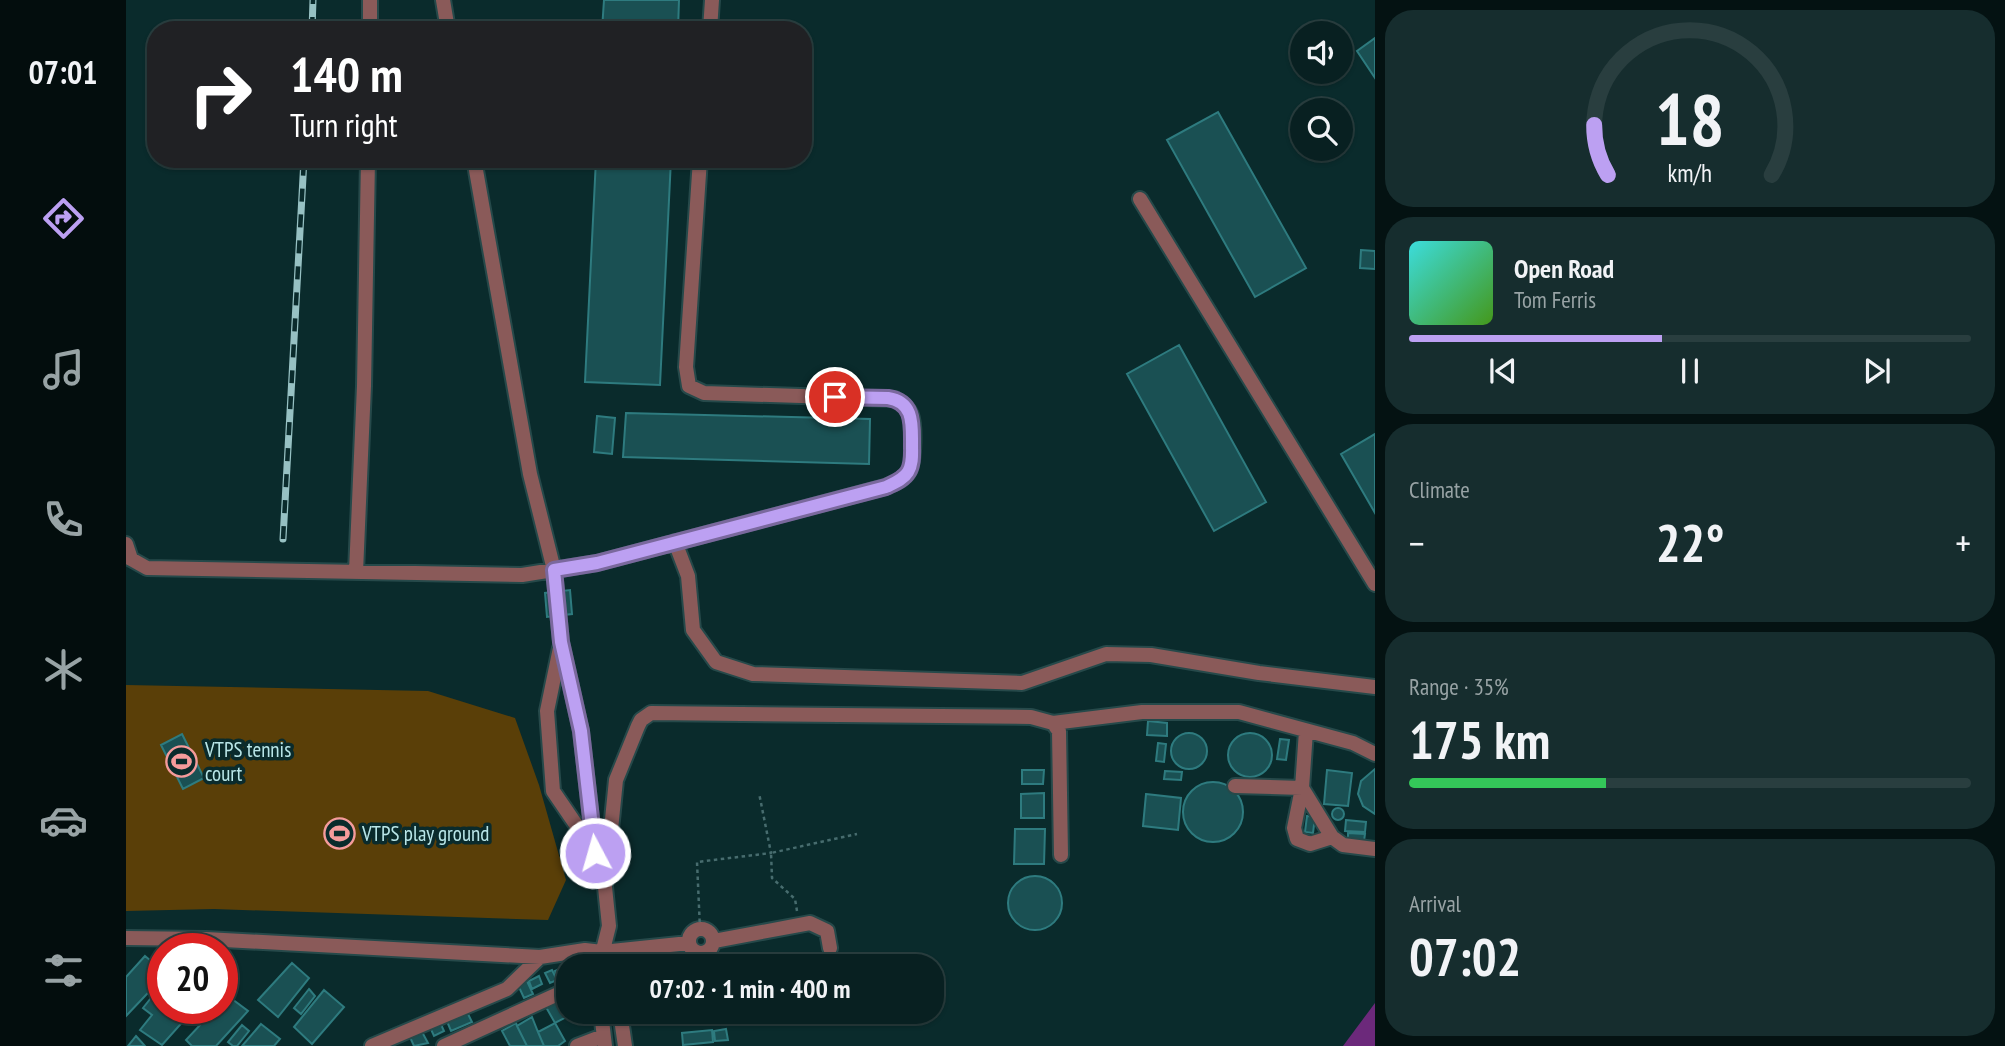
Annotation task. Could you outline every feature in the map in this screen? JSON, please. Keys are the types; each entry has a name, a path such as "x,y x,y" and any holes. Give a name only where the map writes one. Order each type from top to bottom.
{"street":[{"path":"370,0 370,21"},
{"path":"443,0 447,21"},
{"path":"710,21 712,0"},
{"path":"356,572 364,386 368,168"},
{"path":"476,168 530,474 554,570 561,642 581,731 595,853 605,887 609,926 602,954"},
{"path":"126,544 131,559 147,568 522,575 597,563 886,487 901,480 912,460 912,418 907,408 895,399 704,393 689,386 686,367 700,168"},
{"path":"1140,199 1375,584"},
{"path":"675,542 688,576 693,630 716,662 753,674 1022,683 1106,654 1151,655 1258,673 1375,687"},
{"path":"561,642 547,711 553,791 595,853"},
{"path":"605,887 616,780 638,726 646,715 651,713 1031,717 1053,723 1142,712 1238,712 1353,743 1375,754"},
{"path":"1053,723 1059,731 1061,855"},
{"path":"1306,731 1302,788 1294,828 1297,838 1310,844 1332,837"},
{"path":"1235,786 1302,788"},
{"path":"1302,788 1332,837 1343,845 1375,849"},
{"path":"714,941 708,931 700,929 690,936 689,943 693,950 701,954 708,951 714,941 810,923 827,931 830,948"},
{"path":"126,938 206,939 540,957 556,955"},
{"path":"628,954 689,943"},
{"path":"559,954 585,950 592,954"},
{"path":"372,1046 507,989 540,957"},
{"path":"444,1046 556,995"},
{"path":"622,1024 625,1046"},
{"path":"577,1046 604,1041"}],"path":[{"path":"759,793 771,853 772,878 795,899 798,924"},
{"path":"700,929 697,862 771,853 857,834"}],"shaded area":[{"name":"VTPS play ground","path":"126,685 428,691 515,718 539,785 566,880 548,920 214,909 126,911"},
{"path":"1375,1003 1375,1046 1343,1046"}],"building":[{"path":"604,0 679,0 678,21 603,21"},
{"path":"1375,38 1375,78 1357,51"},
{"path":"1218,112 1306,268 1255,297 1167,140"},
{"path":"596,168 671,168 660,385 585,382"},
{"path":"1361,250 1375,251 1375,269 1360,268"},
{"path":"1179,345 1266,502 1214,531 1127,374"},
{"path":"626,413 870,419 869,464 623,457"},
{"path":"597,416 615,418 612,454 594,452"},
{"path":"1375,434 1375,513 1341,454"},
{"path":"570,590 572,614 547,617 545,593"},
{"path":"1148,721 1167,723 1167,736 1147,735"},
{"path":"1189,733 1201,739 1207,751 1201,763 1189,769 1177,763 1171,751 1177,739"},
{"path":"1250,733 1265,740 1272,755 1265,770 1250,777 1235,770 1228,755 1235,740"},
{"name":"VTPS tennis court","path":"182,734 204,778 183,789 161,745"},
{"path":"1280,739 1289,740 1286,760 1277,759"},
{"path":"1158,743 1166,744 1164,762 1156,761"},
{"path":"1375,769 1375,814 1363,806 1358,794 1361,781"},
{"path":"1022,770 1044,770 1043,784 1022,784"},
{"path":"1327,770 1352,773 1348,806 1324,804"},
{"path":"1165,771 1182,772 1181,780 1164,779"},
{"path":"1213,782 1234,791 1243,812 1234,833 1213,842 1192,833 1183,812 1192,791"},
{"path":"1044,793 1044,818 1021,818 1021,794"},
{"path":"1146,794 1181,798 1178,830 1143,826"},
{"path":"1338,808 1344,814 1338,820 1332,814"},
{"path":"1307,816 1315,817 1313,833 1305,832"},
{"path":"1346,820 1366,822 1365,832 1345,831"},
{"path":"1015,829 1045,829 1044,864 1014,864"},
{"path":"1348,833 1365,834 1364,841 1348,840"},
{"path":"1035,876 1054,884 1062,903 1054,922 1035,930 1016,922 1008,903 1016,884"},
{"path":"145,956 147,958 147,994 126,1016 126,977"},
{"path":"292,963 309,978 278,1017 258,1000"},
{"path":"552,970 556,980 550,983 545,973"},
{"path":"539,976 542,984 532,989 529,981"},
{"path":"527,981 533,994 524,998 518,985"},
{"path":"309,989 315,996 301,1014 294,1008"},
{"path":"324,990 344,1007 312,1044 294,1027"},
{"path":"556,1001 556,1022 555,1023 546,1007"},
{"path":"238,1004 248,1011 238,1022"},
{"path":"466,1010 472,1022 451,1031 446,1019"},
{"path":"532,1017 544,1046 527,1046 517,1026"},
{"path":"439,1020 444,1031 434,1036 429,1025"},
{"path":"147,1021 147,1024 181,1024 162,1045 140,1030"},
{"path":"516,1023 527,1046 510,1046 502,1031"},
{"path":"555,1023 565,1041 558,1046 544,1046 538,1032"},
{"path":"201,1024 236,1024 216,1046 192,1046 186,1040"},
{"path":"261,1024 280,1039 274,1046 242,1046"},
{"path":"242,1025 249,1031 237,1046 233,1046 228,1042"},
{"path":"726,1029 728,1040 715,1041 714,1031"},
{"path":"421,1030 428,1043 414,1046 409,1035"},
{"path":"712,1030 713,1042 683,1045 682,1033"},
{"path":"136,1036 145,1046 128,1046"}],"railway":[{"path":"312,21 313,0"},
{"path":"283,539 304,168"}],"place":[{"name":"VTPS tennis court","path":"182,761"},
{"name":"VTPS play ground","path":"339,833"}],"route":[{"path":"595,853 581,731 561,642 554,570 597,563 886,487 901,480 910,469 912,460 912,418 907,408 895,399 835,397"}]}
